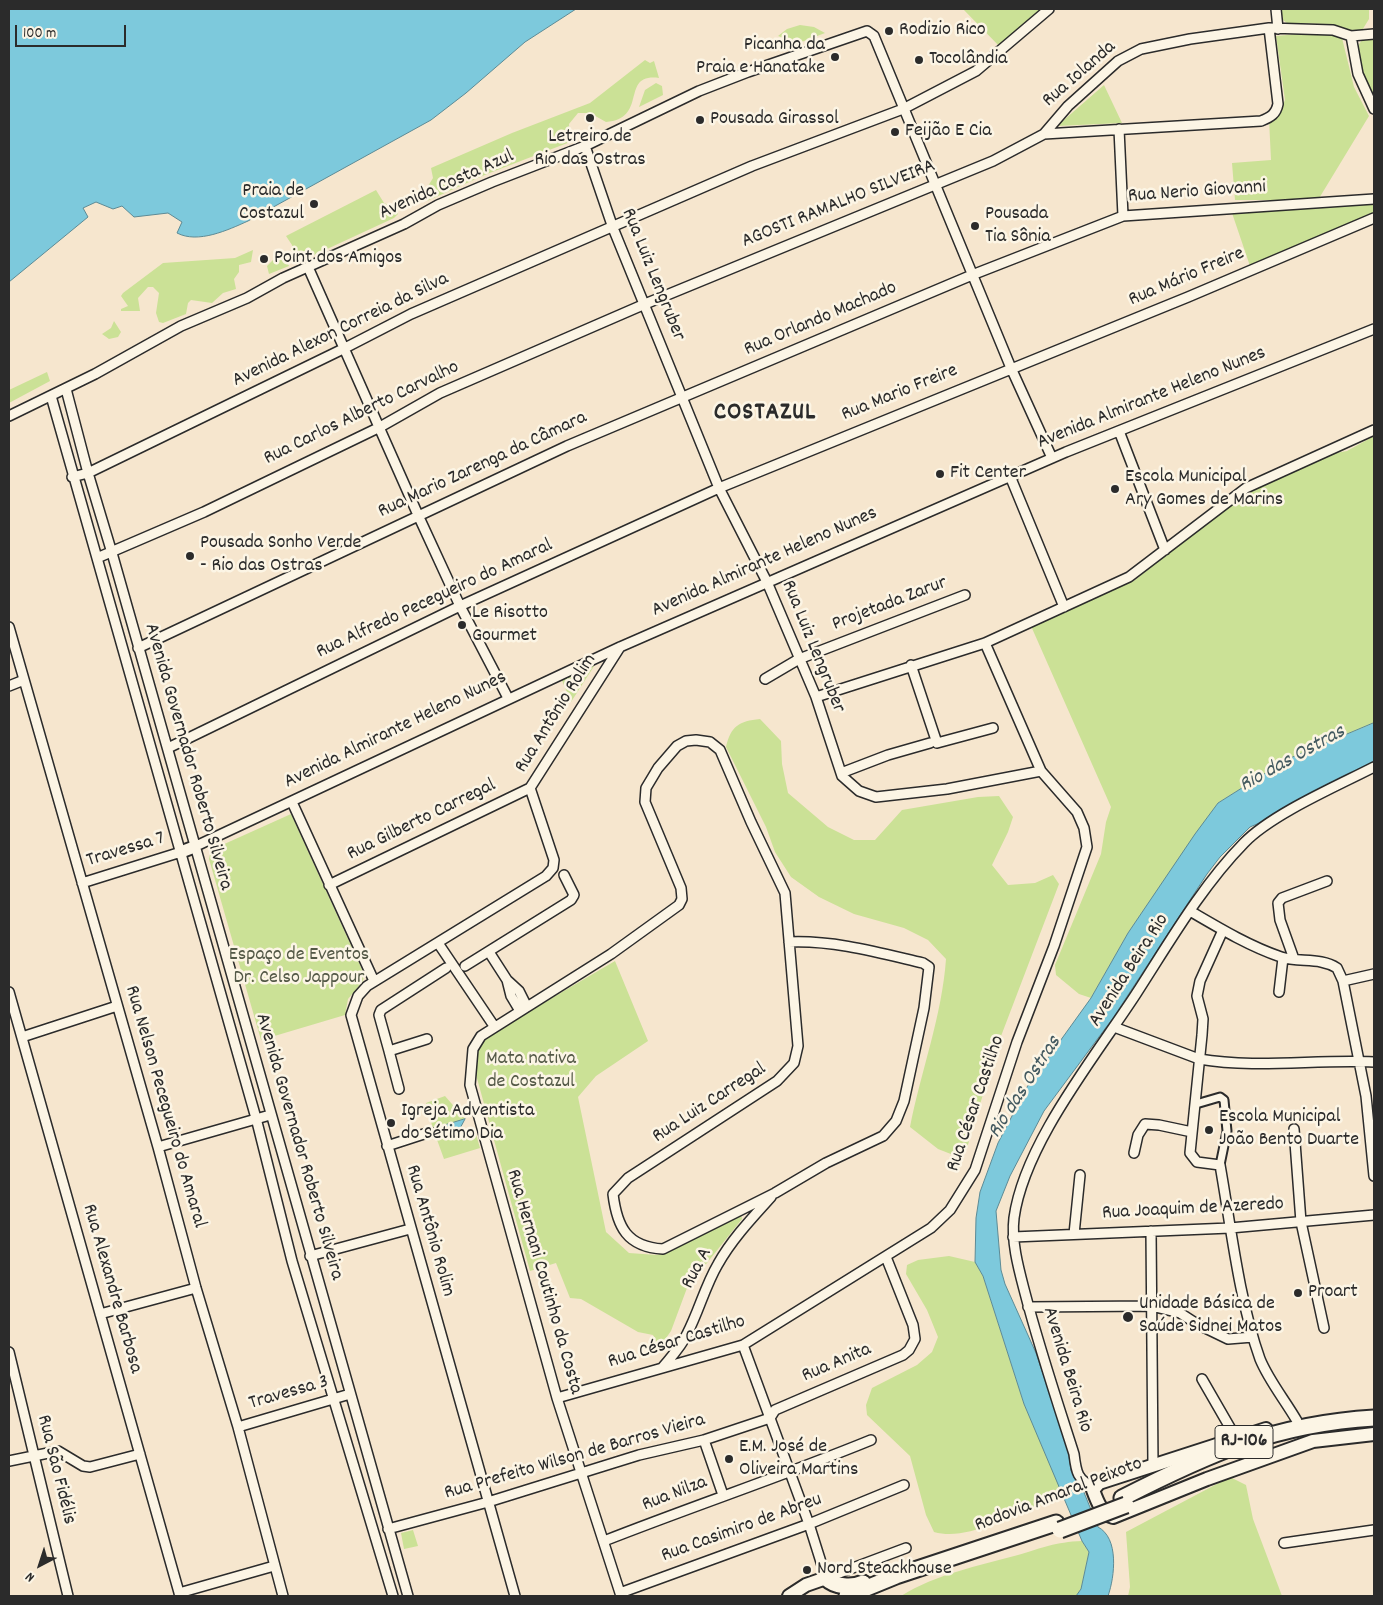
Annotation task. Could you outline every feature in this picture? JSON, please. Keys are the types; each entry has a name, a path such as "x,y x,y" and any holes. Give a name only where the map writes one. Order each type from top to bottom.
{"highway":[{"name":"Rodovia Amaral Peixoto","path":"1124,1501 1185,1466 1253,1439 1329,1422 1374,1418"},
{"name":"Rodovia Amaral Peixoto","path":"865,1596 1124,1501 1243,1452 1278,1448 1323,1432 1374,1427"},
{"name":"Rodovia Amaral Peixoto","path":"846,1596 896,1576 1058,1526"},
{"path":"826,1578 834,1584 858,1585 882,1576 896,1576"}],"main road":[{"path":"1374,1413 1339,1415 1297,1421 1236,1438 1099,1483 1093,1490 1106,1514 1113,1517 1278,1448 1314,1441 1374,1434"},
{"path":"788,1596 806,1585 826,1578"}],"street":[{"name":"Avenida Alexon Correia da Silva","path":"72,477 88,473 346,348 411,314 613,228 752,166 903,109 976,71 1049,9"},
{"path":"1044,134 1261,121 1271,118 1278,104 1273,28 1276,9"},
{"name":"Rua Iolanda","path":"1044,134 1068,106 1128,54 1165,43 1273,28 1333,30 1351,36"},
{"name":"Avenida Costa Azul","path":"9,416 51,396 181,326 247,298 308,267 492,182 585,146 699,91 862,31 872,32 903,109"},
{"path":"1374,34 1351,36 1358,74 1374,109"},
{"path":"903,109 1011,368 1052,458"},
{"path":"1119,129 1123,216"},
{"name":"AGOSTI RAMALHO SILVEIRA","path":"645,304 993,161 1044,134"},
{"name":"Rua Luiz Lengruber","path":"585,146 613,228 719,488 768,582 816,696 841,773 849,785 858,791 876,797 947,789 1042,771"},
{"name":"Rua Nerio Giovanni","path":"972,275 1123,216 1374,199"},
{"name":"Rua Mário Freire","path":"1011,368 1188,297 1374,218"},
{"path":"308,267 346,348 418,515 460,606 508,698"},
{"name":"Rua Orlando Machado","path":"682,397 972,275"},
{"name":"Rua Carlos Alberto Carvalho","path":"97,558 204,512 380,427 440,393 645,304"},
{"name":"Avenida Almirante Heleno Nunes","path":"180,852 292,802 508,698 768,582 1119,430 1374,329"},
{"name":"Rua Mario Freire","path":"719,488 1011,368"},
{"name":"Avenida Governador Roberto Silveira","path":"66,388 88,473 168,748 194,847 408,1596"},
{"name":"Avenida Governador Roberto Silveira","path":"51,396 72,477 97,558 256,1118 292,1261 336,1399 393,1596"},
{"name":"Rua Mario Zarenga da Câmara","path":"138,648 567,446 682,397"},
{"path":"1119,430 1165,550"},
{"path":"816,696 985,643 1129,577 1246,488 1374,430"},
{"path":"1010,476 1064,607"},
{"name":"Rua Alfredo Pecegueiro do Amaral","path":"168,748 460,606 719,488"},
{"name":"Projetada Zarur","path":"765,678 799,658 965,595"},
{"name":"Rua Nelson Pecegueiro do Amaral","path":"9,627 158,1147 196,1288 238,1427 283,1596"},
{"name":"Rua César Castilho","path":"557,1398 743,1345 817,1297 886,1257 931,1228 950,1210 975,1170 1017,1042 1087,846 1077,812 1042,771 985,643"},
{"name":"Rua Antônio Rolim","path":"515,1596 351,1016 358,996 374,982 546,876 553,868 554,860 530,788 620,647"},
{"path":"911,666 937,743 993,728"},
{"path":"9,686 24,680"},
{"name":"Rua Hernani Coutinho da Costa","path":"620,1594 583,1472 557,1398 470,1085 473,1049 481,1036 494,1026 611,954 679,905 682,899 681,888 644,802 646,788 658,768 677,746 686,741 710,742 720,750 751,822 785,893 791,966"},
{"path":"841,773 888,755 930,743"},
{"name":"Avenida Beira Rio","path":"1095,1487 1081,1481 1076,1471 1074,1454 1028,1307 1013,1237 1014,1218 1022,1183 1033,1154 1075,1086 1190,911 1244,842 1270,822 1374,767"},
{"name":"Rua Gilberto Carregal","path":"329,885 530,788"},
{"path":"292,802 374,982"},
{"name":"Travessa 7","path":"82,883 180,852"},
{"path":"465,966 571,900 574,894 564,875"},
{"path":"1294,959 1280,920 1278,903 1282,898 1326,881"},
{"path":"1190,911 1223,930 1283,958 1332,965 1337,968 1344,981 1359,1061 1372,1137 1374,1176"},
{"path":"1220,1165 1197,1162 1190,1153 1203,1019 1197,996 1200,981 1223,930"},
{"path":"775,1193 826,1163 883,1136 896,1121 904,1101 930,970 923,963 872,951 819,942 789,942"},
{"path":"438,943 494,1026"},
{"path":"489,952 507,980 518,990 524,1009"},
{"path":"1279,992 1283,958"},
{"name":"Rua Luiz Carregal","path":"775,1193 663,1249 644,1247 626,1234 619,1225 613,1194 628,1178 786,1074 794,1063 798,1046 791,966"},
{"path":"399,1089 379,1021 381,1010 446,968"},
{"path":"1344,981 1374,974"},
{"name":"Rua Alexandre Barbosa","path":"9,992 179,1595"},
{"path":"22,1037 117,1006"},
{"path":"1114,1027 1199,1059 1268,1065 1374,1062"},
{"path":"389,1051 427,1039"},
{"path":"1196,1104 1220,1097 1226,1103 1227,1131 1220,1165 1230,1228 1253,1337 1261,1361 1297,1421"},
{"path":"158,1147 270,1115"},
{"path":"1134,1153 1138,1135 1145,1124 1192,1132"},
{"path":"1294,1129 1301,1222 1324,1328"},
{"path":"387,1146 430,1132"},
{"path":"1074,1234 1080,1174"},
{"name":"Rua A","path":"662,1368 678,1350 688,1334 702,1296 719,1263 747,1223 775,1193"},
{"name":"Rua Joaquim de Azeredo","path":"1013,1237 1230,1228 1374,1214"},
{"path":"310,1256 410,1229"},
{"path":"1151,1231 1150,1306 1153,1465"},
{"name":"Rua Anita","path":"770,1418 775,1410 903,1355 909,1350 915,1339 913,1325 886,1257"},
{"path":"100,1314 196,1288"},
{"path":"1028,1307 1150,1306 1180,1313 1196,1324 1228,1339 1253,1337"},
{"path":"743,1345 810,1524 826,1578 906,1548"},
{"name":"Rua São Fidélis","path":"9,1352 68,1596"},
{"path":"1202,1379 1236,1438"},
{"name":"Travessa 3","path":"238,1427 350,1394"},
{"name":"Rua Prefeito Wilson de Barros Vieira","path":"388,1529 488,1502 639,1455 704,1440 770,1418"},
{"path":"704,1440 723,1495"},
{"name":"Rua Nilza","path":"604,1541 723,1495 790,1473 871,1440"},
{"path":"9,1461 58,1451 83,1466 90,1468 140,1454"},
{"name":"Rua Casimiro de Abreu","path":"620,1594 810,1524 904,1485"},
{"path":"1284,1543 1374,1530"},
{"path":"179,1595 274,1566"}],"green space":[{"path":"963,9 1046,9 1001,48"},
{"path":"1281,9 1369,9 1369,19 1361,32 1354,32 1329,24 1287,23 1283,20"},
{"path":"800,25 814,27 825,33 799,43 778,36 787,29"},
{"path":"1309,33 1339,35 1342,38 1354,87 1369,116 1318,200 1235,200 1232,163 1271,160 1269,119 1279,113 1285,100 1276,36"},
{"path":"1374,38 1374,99 1365,79 1357,47 1362,40"},
{"path":"645,60 650,63 654,61 659,78 647,78 640,82 627,113 619,119 606,122 590,113 578,113 569,124 570,142 487,174 427,201 425,191 433,178 431,168 512,133 590,103"},
{"path":"656,83 662,86 663,95 639,107 645,90"},
{"path":"1104,85 1122,123 1057,126"},
{"path":"376,190 384,203 398,209 398,214 394,218 299,262 294,259 292,245 286,236"},
{"path":"1374,203 1374,214 1250,266 1232,213"},
{"path":"253,250 251,262 239,265 239,272 234,279 236,289 223,293 212,303 191,300 188,303 186,314 163,323 159,322 156,313 159,293 153,287 148,287 138,298 140,311 121,311 121,309 128,306 121,296 123,293 163,263 235,258"},
{"path":"275,258 287,261 289,266 269,274 267,266"},
{"path":"114,321 121,332 118,337 109,339 102,334 111,328"},
{"path":"47,372 50,381 9,403 9,390"},
{"path":"1374,436 1374,723 1288,759 1218,803 1128,933 1091,998 1079,994 1056,975 1055,965 1101,854 1106,822 1111,807 1031,626 1135,580 1232,502 1251,491 1330,454 1347,451"},
{"path":"598,660 571,702 561,678"},
{"path":"760,719 781,741 782,764 788,793 828,827 854,840 875,840 902,810 978,797 999,796 1013,817 992,865 1008,885 1035,883 1053,875 1059,884 998,1044 967,1148 961,1158 938,1149 910,1127 936,1022 946,959 928,940 904,928 854,914 819,897 791,877 775,852 766,827 726,747 733,729 741,723"},
{"name":"Espaço de Eventos Dr. Celso Jappour","path":"291,814 364,974 363,981 348,999 345,1015 261,1040 209,859 211,850"},
{"name":"Mata nativa de Costazul","path":"615,961 648,1041 596,1076 578,1097 606,1232 629,1253 657,1255 741,1214 742,1219 687,1288 671,1331 659,1348 653,1335 638,1332 581,1299 570,1298 556,1263 530,1271 475,1071 478,1049 487,1036"},
{"path":"445,1096 465,1119 433,1129 426,1103"},
{"path":"476,1134 480,1148 444,1159 436,1137"},
{"path":"949,1256 975,1262 983,1276 1024,1404 1064,1495 1053,1502 1036,1506 984,1527 971,1531 946,1534 934,1532 926,1515 910,1456 867,1415 866,1405 872,1388 917,1365 932,1352 938,1337 927,1310 906,1274 907,1265 918,1260"},
{"path":"1230,1477 1246,1485 1253,1519 1282,1596 1128,1596 1130,1587 1126,1532"},
{"path":"413,1530 418,1546 404,1549 401,1533"},
{"path":"1082,1541 1089,1552 1081,1589 1076,1596 901,1596 915,1588 958,1571 1049,1546"}],"water":[{"path":"9,9 576,9 525,42 466,93 431,120 248,221 213,234 194,237 185,236 177,233 182,222 168,213 134,217 122,206 113,209 96,202 83,208 88,217 9,282"},
{"name":"Rio das Ostras","path":"1374,723 1374,761 1273,817 1250,827 1220,857 1113,1018 1044,1111 1010,1176 996,1211 1001,1270 1005,1284 1036,1353 1068,1448 1071,1471 1083,1490 1098,1527 1105,1532 1112,1548 1114,1558 1108,1596 1076,1596 1081,1589 1089,1552 1082,1541 1024,1404 983,1276 975,1262 976,1218 980,1192 998,1143 1027,1087 1091,998 1128,933 1218,803 1288,759"},
{"path":"465,1119 457,1134 436,1137 433,1129"}],"place":[{"name":"Rodizio Rico","path":"889,31"},
{"name":"Picanha da Praia e Hanatake","path":"835,57"},
{"name":"Tocolândia","path":"919,60"},
{"name":"Letreiro de Rio das Ostras","path":"590,118"},
{"name":"Pousada Girassol","path":"700,120"},
{"name":"Feijão E Cia","path":"895,132"},
{"name":"Praia de Costazul","path":"314,204"},
{"name":"Pousada Tia Sônia","path":"975,226"},
{"name":"Point dos Amigos","path":"264,259"},
{"name":"Fit Center","path":"940,474"},
{"name":"Escola Municipal Ary Gomes de Marins","path":"1115,489"},
{"name":"Pousada Sonho Verde - Rio das Ostras","path":"190,556"},
{"name":"Le Risotto Gourmet","path":"462,625"},
{"name":"Igreja Adventista do Sétimo Dia","path":"391,1123"},
{"name":"Escola Municipal João Bento Duarte","path":"1209,1130"},
{"name":"Proart","path":"1298,1293"},
{"name":"Unidade Básica de Saúde Sidnei Matos","path":"1128,1317"},
{"name":"E.M. José de Oliveira Martins","path":"729,1459"},
{"name":"Nord Steackhouse","path":"807,1570"}],"district":[{"name":"COSTAZUL","path":"765,415"}]}
